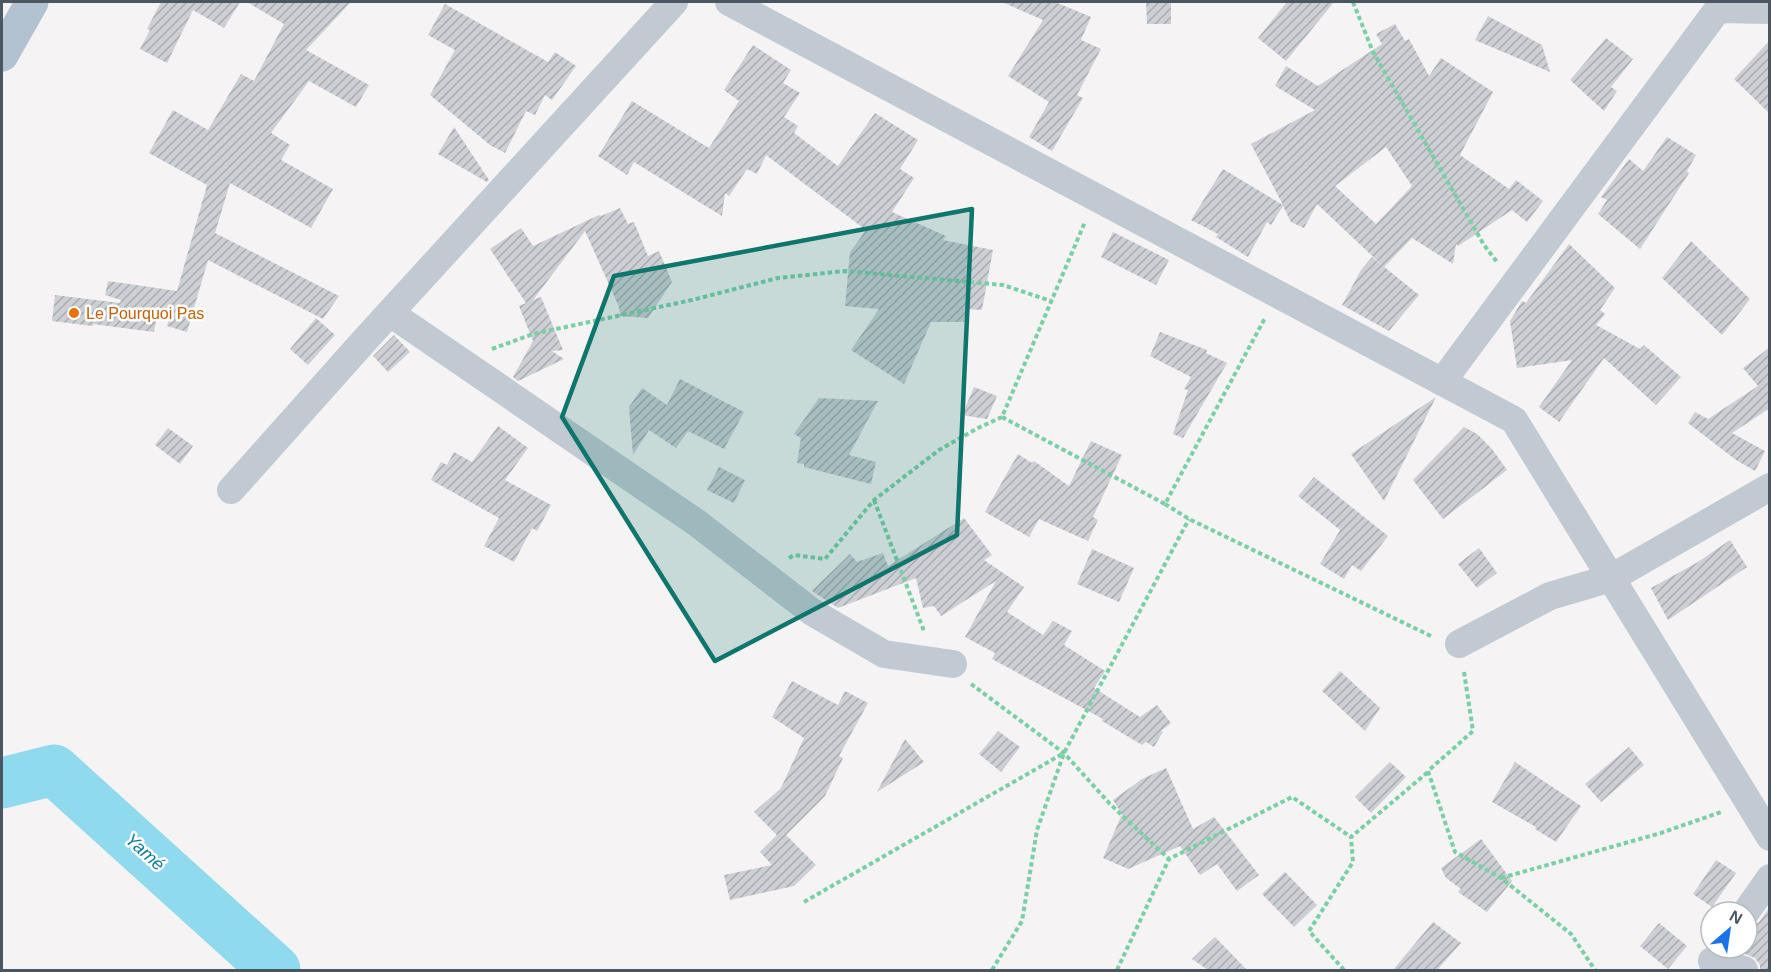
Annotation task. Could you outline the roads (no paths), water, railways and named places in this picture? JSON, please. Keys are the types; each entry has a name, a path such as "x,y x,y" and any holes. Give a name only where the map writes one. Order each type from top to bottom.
{"main road":[{"path":"2,55 32,2"}],"street":[{"path":"231,490 674,2"},
{"path":"729,2 1514,420 1770,837"},
{"path":"1442,382 1718,9 1770,10"},
{"path":"390,313 697,523 812,612 884,654 953,664"},
{"path":"1459,644 1550,596 1611,578 1770,487"},
{"path":"1754,900 1770,878"},
{"path":"1711,960 1744,970"}],"waterway":[{"name":"Yamé","path":"2,783 54,770 275,970"}],"place":[{"name":"Le Pourquoi Pas","path":"74,313"}]}
